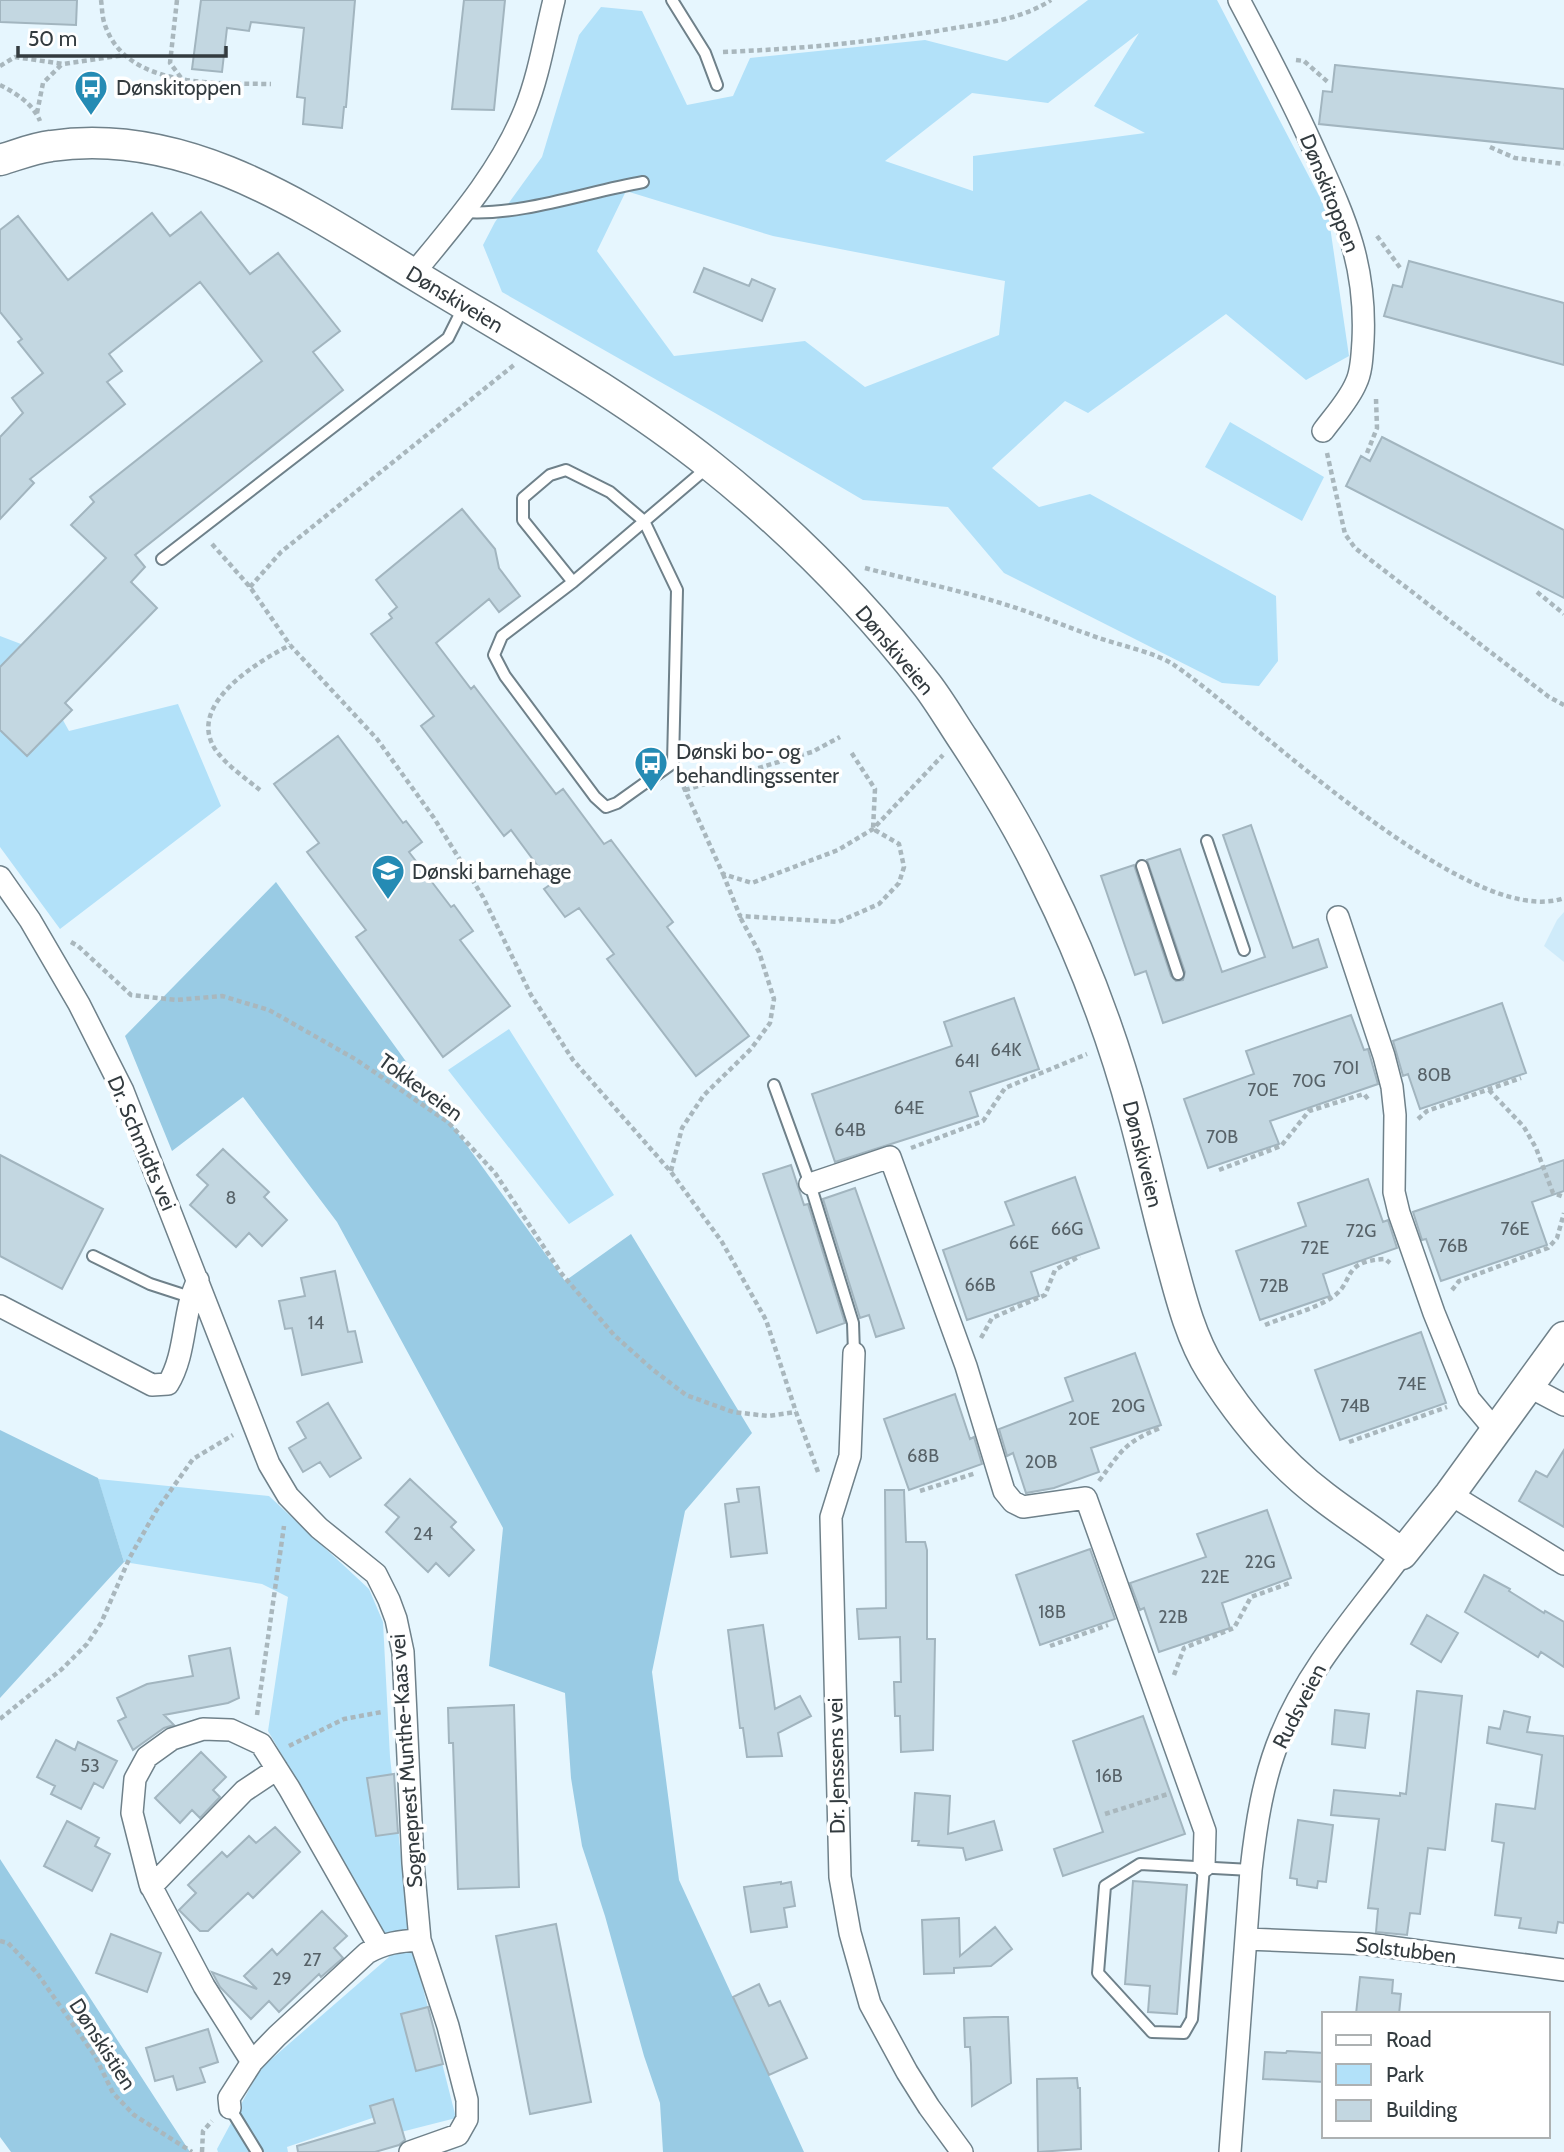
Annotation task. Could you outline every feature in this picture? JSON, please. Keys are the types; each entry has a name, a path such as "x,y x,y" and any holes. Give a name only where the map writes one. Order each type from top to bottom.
{"street":[{"path":"413,274 464,212 505,151 526,108 554,0"},
{"name":"Dønskitoppen","path":"1239,0 1271,60 1350,231 1361,276 1364,308 1362,353 1356,383 1323,431"},
{"name":"Dønskiveien","path":"0,160 49,146 96,143 141,145 181,154 240,177 293,202 536,347 634,411 710,465 810,553 931,689 997,792 1043,877 1114,1043 1175,1277 1207,1364 1252,1428 1292,1468 1322,1496 1370,1528 1402,1554"},
{"name":"Dr. Schmidts vei","path":"0,877 30,920 79,1004 122,1091 194,1288 252,1424"},
{"path":"1338,917 1392,1087 1395,1115 1394,1192 1434,1313 1469,1399 1495,1430"},
{"path":"810,1184 890,1157 966,1366 1004,1491 1013,1502 1023,1507 1086,1498 1205,1831 1204,1866"},
{"path":"0,1306 152,1385 168,1384 175,1373 194,1288"},
{"name":"Rudsveien","path":"1230,2152 1251,1870 1260,1810 1269,1770 1281,1735 1319,1665 1450,1494 1564,1337"},
{"name":"Dr. Jenssens vei","path":"854,1353 850,1456 831,1517 840,1877 850,1933 870,2004 907,2072 962,2152"},
{"path":"1528,1386 1564,1405"},
{"name":"Sogneprest Munthe-Kaas vei","path":"252,1424 269,1464 288,1496 319,1528 376,1574 396,1619 403,1652 420,1940 448,2026 467,2100 467,2119 457,2134 410,2152"},
{"path":"1450,1494 1564,1564"},
{"path":"252,2062 204,1986 151,1887 132,1813 135,1779 147,1757 172,1739 203,1729 231,1730 266,1754 379,1946"},
{"path":"151,1887 244,1791 266,1754"},
{"name":"Solstubben","path":"1247,1939 1367,1944 1564,1970"},
{"path":"230,2108 229,2098 252,2062 367,1952 398,1941 420,1940"}],"lane":[{"path":"672,0 705,53 717,85"},
{"path":"464,212 481,213 530,206 643,182"},
{"path":"163,559 448,338 464,305"},
{"path":"573,582 523,520 523,498 550,475 566,470 610,492 643,522 677,590 673,763 617,803 606,807 595,797 505,676 494,655 502,636 573,582 643,522 710,465"},
{"path":"1207,841 1244,950"},
{"path":"1142,866 1178,974"},
{"path":"774,1085 810,1184 853,1323 854,1353"},
{"path":"93,1256 150,1284 194,1288"},
{"path":"1204,1866 1192,2019 1184,2033 1152,2032 1098,1973 1105,1886 1140,1864 1204,1866 1251,1870"},
{"path":"230,2108 257,2152"}],"path":[{"path":"102,0 104,22 116,46 148,71 194,82 271,84"},
{"path":"177,0 170,63 182,79"},
{"path":"705,53 818,48 892,39 1009,19 1041,7 1051,0"},
{"path":"0,66 15,57 62,64 126,55"},
{"path":"37,114 43,83 62,64"},
{"path":"0,85 17,93 37,114 49,146"},
{"path":"1490,147 1515,158 1564,164"},
{"path":"250,587 281,552 536,347"},
{"path":"1356,383 1375,390 1377,428 1367,453"},
{"path":"1323,431 1345,534 1355,548 1549,697 1564,705"},
{"path":"200,530 250,587 290,645 394,761 434,818 482,897 531,995 573,1060 671,1172 722,1242 766,1320 831,1517"},
{"path":"862,567 1004,604 1171,663 1357,809 1435,864 1486,889 1528,902 1550,903 1564,898"},
{"path":"1537,592 1564,614"},
{"path":"260,790 216,750 209,724 218,702 230,685 251,667 290,645"},
{"path":"723,874 752,883 838,850 873,829 961,735"},
{"path":"685,790 812,752 840,737"},
{"path":"851,752 875,789 873,829"},
{"path":"671,1172 682,1128 704,1095 751,1049 770,1023 774,999 759,952 740,916 673,763"},
{"path":"740,916 838,922 879,904 899,883 904,867 900,844 873,829"},
{"name":"Tokkeveien","path":"30,920 78,946 131,995 176,1000 222,996 269,1010 355,1059 448,1122 495,1173 561,1273 614,1335 652,1369 686,1395 733,1412 768,1416 796,1412"},
{"path":"890,1157 984,1121 1004,1088 1114,1043"},
{"path":"1393,1140 1427,1111 1521,1079"},
{"path":"1489,1090 1524,1127 1536,1148 1553,1193 1564,1197"},
{"path":"1219,1170 1280,1146 1308,1111 1364,1094 1379,1112 1395,1115"},
{"path":"1434,1313 1459,1281 1548,1248 1557,1238 1564,1213"},
{"path":"966,1366 992,1318 1045,1294 1055,1270 1080,1256"},
{"path":"1265,1325 1333,1297 1343,1286 1349,1272 1374,1259 1385,1259 1410,1275 1421,1275"},
{"path":"1349,1442 1469,1399"},
{"path":"0,1720 62,1669 87,1644 101,1623 131,1557 156,1511 193,1459 252,1424"},
{"path":"1086,1498 1124,1447 1160,1428"},
{"path":"920,1491 997,1466"},
{"path":"288,1496 266,1754 299,1743 344,1719 405,1710"},
{"path":"1162,1709 1184,1648 1234,1628 1251,1597 1290,1583"},
{"path":"1050,1646 1129,1618"},
{"path":"1105,1814 1190,1787"},
{"name":"Dønskistien","path":"0,1941 8,1943 37,1973 95,2056 113,2093 134,2115 192,2152"},
{"path":"202,2152 203,2131 216,2116 230,2108"}],"shaded area":[{"path":"276,882 565,1281 631,1234 752,1433 685,1511 652,1672 679,1880 804,2152 663,2152 660,2103 582,1846 571,1778 565,1693 489,1666 503,1528 337,1222 243,1097 172,1151 125,1036"},
{"path":"1564,912 1564,962 1544,946"},
{"path":"0,1430 98,1478 124,1562 0,1698"},
{"path":"0,1859 190,2152 11,2152 0,2137"}],"green space":[{"path":"1088,0 1217,0 1328,213 1349,356 1306,380 1226,314 1088,413 1065,401 992,468 1039,507 1090,494 1276,596 1278,661 1259,686 1222,683 1004,573 948,507 863,500 502,292 483,245 495,222 542,157 579,35 601,7 642,11 687,105 733,96 750,58 925,40 1007,61","holes":["1139,33 1094,106 1145,133 973,156 973,191 885,161 972,93 1048,103","626,191 773,236 1005,281 999,335 865,387 805,341 674,356 597,251"]},
{"path":"1230,422 1324,477 1302,521 1205,467"},
{"path":"0,636 21,644 69,731 178,704 221,806 60,929 0,847"},
{"path":"509,1029 614,1195 569,1224 448,1070"},
{"path":"98,1479 269,1496 369,1589 383,1622 390,1757 410,1937 456,2118 401,2132 390,2112 287,2147 288,2152 218,2152 217,2149 260,2069 389,1957 341,1856 268,1731 288,1597 262,1584 124,1562"}],"building":[{"path":"0,0 77,0 76,25 0,22"},
{"path":"201,0 355,0 342,128 303,124 305,98 297,97 304,28 251,22 249,31 227,28 222,72 192,69"},
{"path":"464,0 505,0 494,110 452,109"},
{"path":"1335,65 1564,89 1564,149 1319,124 1323,91 1332,92"},
{"path":"201,212 250,274 278,253 340,331 313,352 343,390 135,555 145,567 131,582 157,608 65,703 72,710 27,756 0,730 0,667 106,558 71,525 94,502 90,497 262,361 200,282 109,354 122,371 107,382 125,404 30,479 34,483 0,519 0,437 23,413 12,398 43,373 18,342 22,339 0,312 0,230 18,216 68,280 152,213 170,236"},
{"path":"1409,261 1564,303 1564,365 1384,316 1393,285 1402,287"},
{"path":"704,268 749,286 752,279 775,289 762,321 694,292"},
{"path":"1382,437 1564,530 1564,598 1346,486 1361,456 1370,461"},
{"path":"462,509 495,549 499,568 520,596 499,612 489,599 436,643 471,689 474,686 556,794 563,789 604,844 611,840 673,922 667,927 749,1036 696,1076 607,959 614,954 579,908 565,917 544,889 551,884 511,830 504,836 421,726 434,716 371,634 392,618 389,614 397,607 376,580"},
{"path":"338,736 403,823 406,821 422,842 409,852 473,931 460,940 510,1006 443,1057 356,937 366,930 307,852 319,843 274,784"},
{"path":"1251,825 1293,948 1318,939 1327,967 1163,1023 1146,971 1135,975 1101,876 1134,865 1171,976 1176,981 1183,980 1185,972 1147,860 1180,849 1222,972 1265,957 1223,835"},
{"path":"1014,998 1039,1069 970,1092 978,1116 835,1162 812,1094 952,1046 944,1022"},
{"path":"1502,1003 1526,1073 1420,1109 1408,1074 1403,1076 1393,1041"},
{"path":"1351,1015 1364,1050 1368,1049 1378,1084 1270,1121 1279,1144 1208,1168 1184,1099 1254,1074 1246,1051"},
{"path":"223,1149 269,1192 264,1197 287,1220 262,1246 249,1233 236,1247 190,1205 208,1185 197,1175"},
{"path":"0,1155 103,1209 62,1289 0,1256"},
{"path":"1564,1160 1564,1191 1532,1202 1547,1245 1441,1281 1426,1239 1422,1240 1413,1212"},
{"path":"791,1165 804,1205 808,1204 845,1323 817,1333 763,1174"},
{"path":"1075,1177 1099,1248 1031,1272 1039,1296 967,1320 943,1250 1014,1225 1005,1202"},
{"path":"1368,1179 1383,1222 1388,1220 1397,1248 1323,1274 1330,1296 1260,1320 1236,1251 1306,1226 1298,1203"},
{"path":"855,1188 904,1328 876,1337 869,1315 860,1318 823,1199"},
{"path":"335,1271 348,1332 355,1331 362,1362 302,1375 292,1328 285,1329 279,1301 305,1296 301,1278"},
{"path":"1421,1332 1446,1403 1340,1440 1315,1370"},
{"path":"1135,1353 1161,1425 1091,1448 1099,1472 1054,1488 1026,1493 1013,1453 1007,1456 999,1429 1073,1401 1065,1378"},
{"path":"955,1394 970,1439 974,1437 982,1464 909,1490 884,1419"},
{"path":"328,1403 361,1458 330,1477 320,1462 303,1472 289,1448 306,1438 297,1422"},
{"path":"1564,1450 1564,1527 1519,1501 1536,1471 1547,1477"},
{"path":"410,1479 456,1522 451,1527 474,1550 449,1576 436,1563 428,1572 386,1532 399,1517 385,1505"},
{"path":"759,1487 767,1553 731,1557 725,1504 739,1502 737,1489"},
{"path":"885,1490 904,1490 906,1542 925,1542 927,1550 927,1639 935,1639 933,1750 901,1752 900,1716 895,1716 894,1682 901,1682 900,1637 859,1639 857,1609 886,1608"},
{"path":"1267,1510 1291,1578 1222,1603 1230,1628 1159,1652 1144,1608 1140,1610 1130,1583 1206,1557 1197,1534"},
{"path":"1090,1549 1115,1619 1040,1645 1016,1575"},
{"path":"1484,1575 1544,1613 1545,1611 1564,1622 1564,1667 1541,1652 1538,1657 1465,1612"},
{"path":"1427,1615 1458,1633 1441,1662 1411,1644"},
{"path":"763,1625 775,1709 800,1696 811,1716 778,1733 782,1756 747,1757 743,1728 740,1728 728,1630"},
{"path":"230,1648 239,1698 228,1703 164,1715 174,1725 164,1728 133,1750 118,1721 126,1717 117,1698 147,1684 193,1676 189,1656"},
{"path":"1417,1691 1462,1696 1445,1850 1428,1848 1420,1914 1410,1913 1407,1935 1376,1932 1378,1909 1368,1908 1379,1819 1331,1815 1334,1790 1400,1796 1400,1793 1406,1794"},
{"path":"514,1705 519,1887 458,1889 453,1743 449,1743 448,1708"},
{"path":"1335,1710 1369,1714 1365,1748 1332,1744"},
{"path":"1504,1711 1530,1717 1527,1732 1564,1736 1564,1923 1558,1922 1556,1933 1519,1928 1521,1918 1495,1915 1504,1843 1492,1841 1496,1804 1535,1809 1542,1755 1487,1743 1489,1727 1500,1729"},
{"path":"1143,1716 1185,1834 1063,1876 1054,1849 1103,1832 1073,1741"},
{"path":"56,1740 75,1750 78,1742 117,1761 103,1788 94,1783 81,1809 51,1794 55,1786 37,1777"},
{"path":"201,1752 226,1777 213,1790 220,1797 200,1818 192,1810 180,1823 155,1798"},
{"path":"394,1774 398,1833 376,1836 367,1778"},
{"path":"915,1793 950,1796 948,1834 994,1821 1002,1850 966,1860 963,1848 918,1845 919,1841 912,1841"},
{"path":"1298,1820 1333,1825 1326,1882 1318,1881 1317,1888 1297,1885 1297,1879 1290,1878"},
{"path":"67,1821 99,1838 95,1846 110,1854 92,1891 44,1866"},
{"path":"275,1827 300,1852 253,1898 248,1893 208,1931 200,1931 179,1910 196,1893 188,1885 222,1852 227,1857 249,1836 256,1843"},
{"path":"1133,1881 1187,1885 1177,2014 1148,2012 1150,1986 1125,1984"},
{"path":"791,1882 795,1906 784,1908 787,1927 751,1932 744,1887"},
{"path":"322,1911 347,1936 334,1948 343,1958 321,1977 319,1974 279,2012 269,2001 251,2019 220,1987 212,1972 257,1989 244,1976 272,1949 277,1955"},
{"path":"959,1918 960,1956 995,1927 1012,1949 991,1966 954,1968 954,1973 924,1974 922,1920"},
{"path":"556,1924 591,2102 530,2114 496,1936"},
{"path":"111,1934 161,1953 147,1992 96,1973"},
{"path":"1360,1977 1393,1980 1392,1993 1401,1994 1399,2012 1356,2012"},
{"path":"759,1984 769,2006 780,2001 807,2058 769,2075 733,1997"},
{"path":"428,2007 443,2064 416,2071 401,2014"},
{"path":"1008,2017 1011,2083 972,2106 970,2047 965,2047 964,2018"},
{"path":"208,2029 218,2062 200,2068 205,2082 177,2090 173,2076 155,2081 146,2048"},
{"path":"1265,2052 1322,2053 1322,2082 1263,2079"},
{"path":"1077,2078 1080,2088 1081,2149 1038,2152 1037,2079"},
{"path":"393,2099 405,2140 399,2145 375,2152 298,2152 297,2146 375,2123 370,2106"}],"place":[{"name":"Dønskitoppen","path":"91,117"},
{"name":"Dønski bo- og behandlingssenter","path":"651,793"},
{"name":"Dønski barnehage","path":"388,901"}]}
